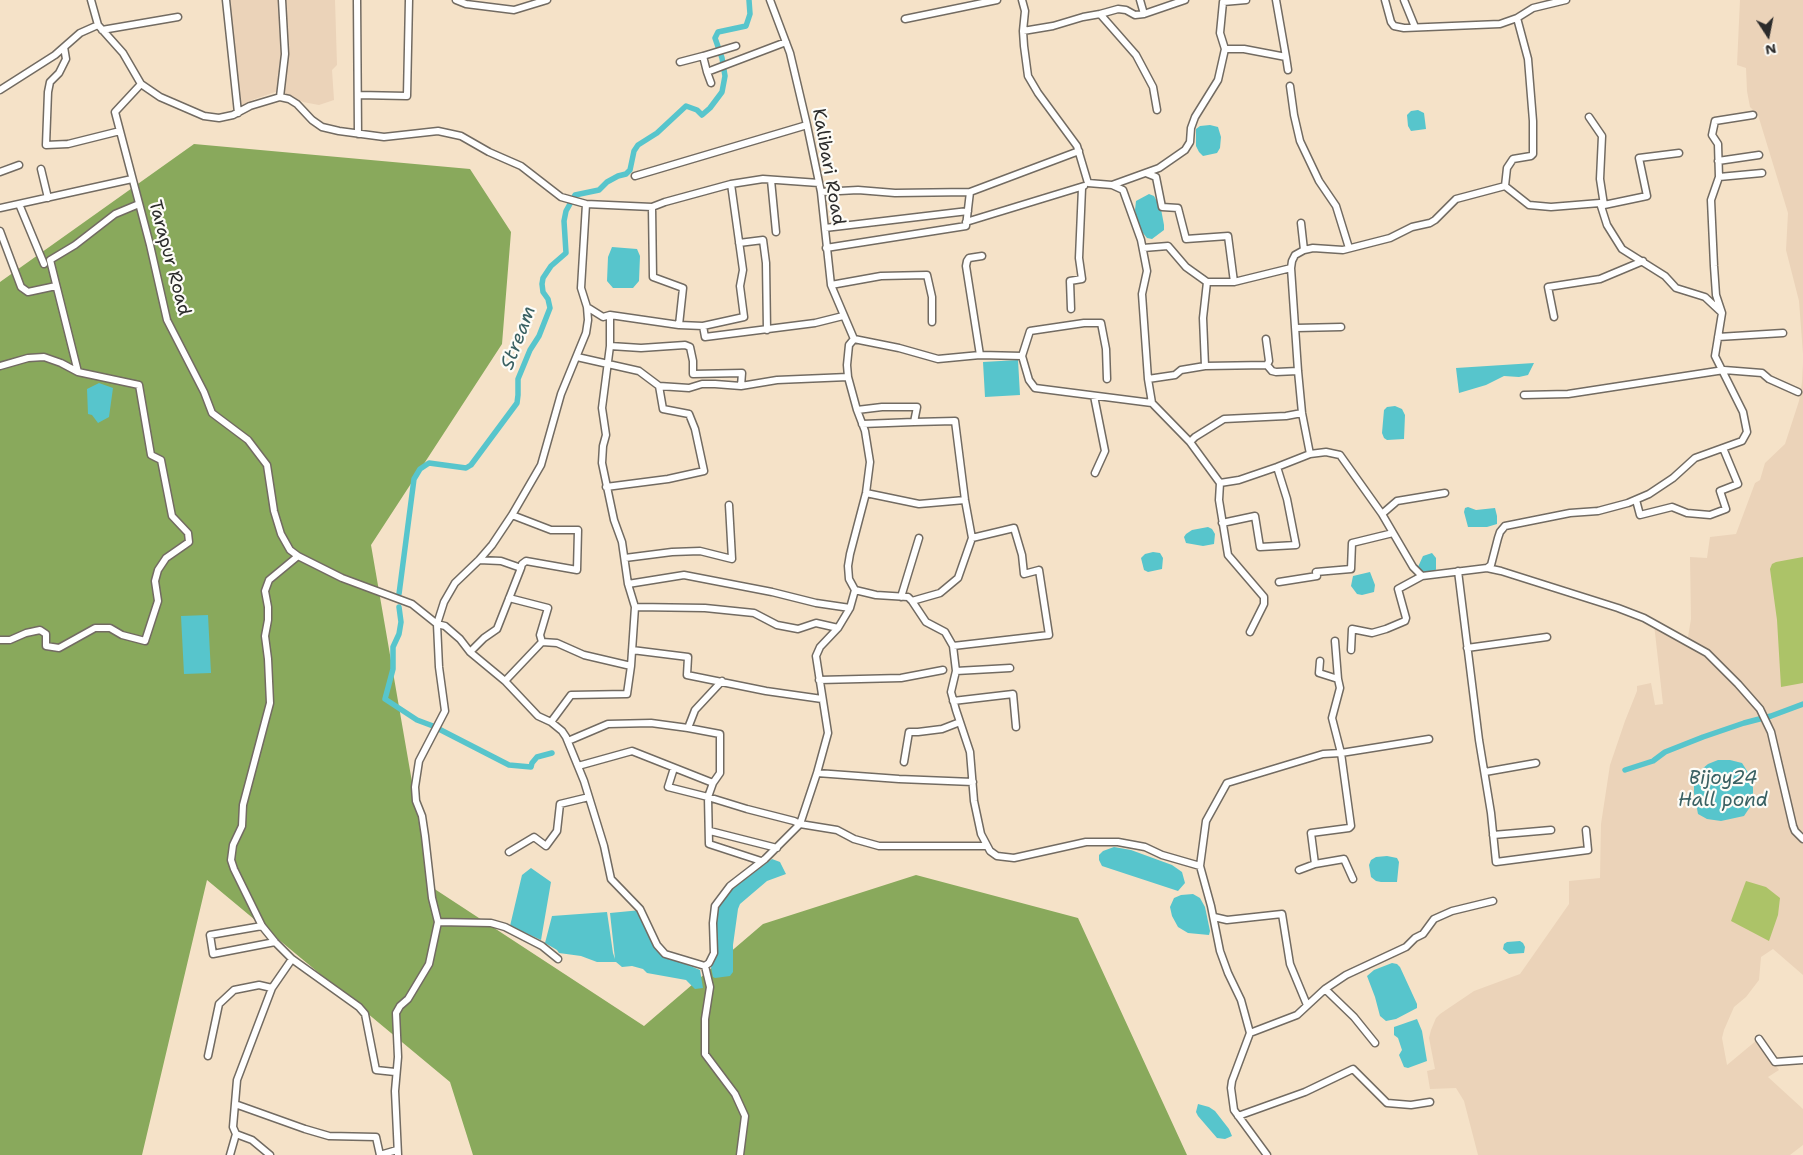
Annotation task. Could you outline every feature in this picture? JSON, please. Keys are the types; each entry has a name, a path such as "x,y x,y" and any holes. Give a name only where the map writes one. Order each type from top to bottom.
{"street":[{"path":"91,0 100,28 123,53 141,84 160,97 204,116 219,118 280,97 289,99 297,104 312,120 322,127 384,137 438,131 461,136 489,152 521,166 561,197 586,204 652,207 731,184 764,179 818,183"},
{"path":"226,0 238,113"},
{"path":"280,97 285,54 282,0"},
{"path":"358,0 358,134"},
{"path":"358,96 407,96 409,0"},
{"path":"456,0 466,4 514,10 547,0"},
{"name":"Kalibari Road","path":"770,0 790,53 807,125 820,192 831,285 854,339"},
{"path":"905,19 997,0"},
{"path":"1022,0 1025,11 1023,31 1028,76 1079,151 1088,183"},
{"path":"1140,0 1144,14"},
{"path":"1023,31 1053,26 1118,9 1126,10 1134,15 1144,14 1185,0"},
{"path":"1112,185 1159,168 1186,150 1190,142 1191,128 1195,118 1218,80 1225,49 1220,33 1223,2 1246,0"},
{"path":"1276,0 1288,70"},
{"path":"1385,0 1388,18 1394,26 1404,28 1500,24 1517,18 1533,8 1566,0"},
{"path":"1404,0 1416,27"},
{"path":"1100,14 1136,55 1153,87 1157,110"},
{"path":"0,90 55,55 80,33 100,28 178,17"},
{"path":"1504,186 1508,168 1513,159 1533,154 1533,121 1528,59 1517,18"},
{"path":"707,72 786,42"},
{"path":"680,62 736,46"},
{"path":"64,47 66,59 59,73 50,82 48,92 46,145 68,144 120,131"},
{"path":"1225,49 1244,49 1286,57"},
{"path":"702,56 711,83"},
{"name":"Tarapur Road","path":"141,84 115,112 167,320 204,392 212,413 248,440 267,465 274,510 281,534 290,550 342,578 412,604 437,624 445,626 460,639 470,652 504,681 538,716 551,722 562,731 568,741 589,797 604,846 611,879 640,909 657,945 665,954 705,966"},
{"path":"1290,86 1300,141 1319,181 1336,206 1350,248"},
{"path":"1486,568 1491,565 1500,532 1505,526 1604,510 1636,500 1673,478 1695,458 1742,440 1748,432 1743,412 1724,370 1715,356 1722,313 1716,294 1711,200 1719,177 1718,144 1712,135 1715,120 1753,115"},
{"path":"1589,117 1602,136 1600,179 1606,225 1622,249 1665,276 1676,288 1705,298 1722,313"},
{"path":"635,176 807,125"},
{"path":"820,192 858,190 895,193 970,192 1079,151"},
{"path":"1504,186 1528,205 1552,208 1602,204 1647,196 1639,158 1679,153"},
{"path":"1718,160 1760,155"},
{"path":"0,172 19,165"},
{"path":"41,169 48,198"},
{"path":"1146,173 1156,177 1162,207 1178,208 1186,238 1228,236 1234,282"},
{"path":"1719,177 1762,173"},
{"path":"0,208 132,179"},
{"path":"771,180 776,232"},
{"path":"966,222 1082,188 1088,183 1112,185 1123,190 1142,248 1147,271 1142,294 1148,379 1152,403 1190,442 1220,483 1218,500 1229,557 1264,597 1264,604 1250,632"},
{"path":"587,307 603,317 610,315 703,326 744,317 740,286 743,270 731,184"},
{"path":"1310,454 1302,413 1298,371 1291,268 1295,255 1313,248 1343,250 1390,238 1412,227 1435,220 1456,198 1504,186"},
{"path":"1071,309 1070,281 1082,279 1079,258 1082,188"},
{"path":"826,248 966,226 970,192"},
{"path":"19,204 44,264"},
{"path":"78,372 50,260 75,245 116,214 139,204"},
{"path":"235,1104 288,1124 329,1136 376,1137 380,1155 398,1153 395,1072 398,1057 396,1013 400,1006 408,999 429,964 438,922 432,898 422,816 416,801 415,787 419,761 444,711 439,668 437,624 444,602 455,583 479,560 512,515 541,465 561,394 586,333 587,307 581,288 586,204"},
{"path":"652,207 653,277 683,288 679,324"},
{"path":"825,228 968,211"},
{"path":"1301,223 1304,250"},
{"path":"0,231 21,287 28,292 56,286"},
{"path":"740,243 763,240 766,263 767,330"},
{"path":"1142,248 1168,246 1186,267 1208,282 1234,282 1291,268"},
{"path":"980,355 966,266 969,258 982,256"},
{"path":"1554,317 1548,287 1600,278 1643,261"},
{"path":"831,285 881,276 927,275 932,296 932,322"},
{"path":"1205,366 1203,318 1208,282"},
{"path":"551,722 571,695 627,694 635,607 628,584 622,542 614,520 602,464 606,435 602,408 610,346 610,315"},
{"path":"703,326 705,337 815,323 843,316"},
{"path":"1107,379 1106,349 1101,322 1030,331 1022,356 1029,380 1035,388 1152,403"},
{"path":"1296,328 1341,327"},
{"path":"1718,337 1783,332"},
{"path":"740,1155 745,1116 735,1094 705,1054 705,1019 710,987 705,966 709,963 714,953 713,923 715,906 730,886 777,848 800,824 828,733 816,656 820,647 838,628 850,608 855,590 849,579 848,566 866,493 870,462 865,431 848,377 846,365 849,345 854,339 899,348 938,359 980,355 1022,356"},
{"path":"1266,339 1269,361 1267,365"},
{"path":"610,346 641,348 685,345 690,347 693,374 742,373 741,386"},
{"path":"0,366 23,359 44,357 61,362 78,372 139,385 151,455 161,460 172,516 188,533 189,542 166,558 158,570 155,581 158,601 145,642 122,635 110,628 95,628 59,648 46,646 46,634 40,630 26,633 10,640 0,640"},
{"path":"577,357 639,371 658,386 689,388 702,384 741,386 777,380 848,377"},
{"path":"1148,379 1175,375 1181,370 1205,366 1267,365"},
{"path":"1267,365 1272,371 1276,372 1298,371"},
{"path":"1524,395 1568,394 1724,370 1762,373 1798,392"},
{"path":"606,487 704,472 695,429 689,414 663,409 658,386"},
{"path":"1094,396 1104,451 1095,473"},
{"path":"857,410 882,407 917,407 914,422"},
{"path":"1190,442 1224,419 1286,416 1302,413"},
{"path":"862,424 955,421 972,538 958,578 940,593 912,601"},
{"path":"1636,500 1640,515 1672,507 1687,512 1710,515 1726,509 1720,490 1738,484 1723,448"},
{"path":"1220,483 1239,480 1310,454 1326,452 1340,455 1382,514 1413,567 1422,576"},
{"path":"1222,523 1255,516 1260,548 1296,545 1287,499 1277,467"},
{"path":"866,493 919,504 965,500"},
{"path":"1382,514 1397,501 1445,493"},
{"path":"625,558 672,552 700,551 732,559 729,505"},
{"path":"470,652 484,638 497,629 522,564 526,561 577,570 578,530 551,530 512,515"},
{"path":"954,646 1049,635 1039,570 1024,574 1022,556 1014,528 972,538"},
{"path":"1279,582 1317,576 1316,572 1351,569 1352,543 1393,534"},
{"path":"901,597 919,538"},
{"path":"298,556 269,580 265,591 268,607 265,636 270,704 243,805 242,826 233,845 231,860 262,926 292,959 365,1014 376,1070 395,1072"},
{"path":"479,560 501,561 520,568"},
{"path":"1351,650 1352,629 1372,633 1405,621 1406,618 1398,589 1422,576 1458,571 1486,568 1501,571 1644,618 1707,653 1760,709 1771,732 1792,821 1796,831 1803,839"},
{"path":"1458,571 1496,862 1588,850 1586,830"},
{"path":"628,584 684,575 772,592 816,603 850,608"},
{"path":"855,590 876,595 908,597 926,622 945,632 954,646 956,672 951,692 970,752 974,801 980,834 986,846 997,856 1014,858 1086,842 1118,842 1145,847 1162,855 1200,866"},
{"path":"509,598 548,608 540,635 542,642"},
{"path":"635,607 705,608 754,613 776,624 798,629 816,623 838,628"},
{"path":"1467,648 1547,637"},
{"path":"1315,864 1311,833 1349,828 1351,826 1341,753 1332,718 1340,690 1335,641"},
{"path":"504,681 542,642 557,642 584,654 631,666"},
{"path":"632,650 688,657 687,674 766,692 822,699"},
{"path":"1320,661 1318,673 1338,679"},
{"path":"956,672 1010,668"},
{"path":"819,680 901,678 943,670"},
{"path":"688,728 695,710 722,682"},
{"path":"953,701 1013,694 1016,727"},
{"path":"904,762 909,732 942,729 960,722"},
{"path":"568,741 608,724 651,723 720,734 720,773 713,783 708,797 709,844 761,861"},
{"path":"1267,1155 1234,1110 1232,1081 1250,1032 1241,1000 1224,962 1200,866 1206,821 1226,783 1323,754 1341,753 1429,739"},
{"path":"578,766 632,751 713,783"},
{"path":"1485,772 1536,763"},
{"path":"674,768 668,787 800,824 836,830 854,839 879,846 986,846"},
{"path":"817,773 973,782"},
{"path":"509,852 534,837 546,846 557,831 560,804 589,797"},
{"path":"1493,835 1550,830"},
{"path":"710,831 777,848"},
{"path":"1299,870 1315,864 1344,860 1353,879"},
{"path":"1250,1032 1297,1015 1325,989 1346,975 1406,947 1415,938 1423,934 1434,919 1452,911 1493,900"},
{"path":"1214,917 1227,920 1282,914 1290,964 1307,1005"},
{"path":"438,922 491,924 505,927 542,946 558,959"},
{"path":"262,926 210,935 213,954 275,942"},
{"path":"230,1155 236,1134 233,1127 237,1080 272,988 292,959"},
{"path":"208,1056 219,1004 234,990 259,985 272,988"},
{"path":"1325,989 1354,1017 1375,1043"},
{"path":"1760,1039 1775,1062 1803,1060"},
{"path":"1238,1116 1305,1092 1354,1069 1388,1103 1411,1105 1430,1102"},
{"path":"236,1134 252,1140 270,1155"}],"shaded area":[{"path":"229,0 335,0 337,65 332,70 334,100 319,105 303,102 289,95 275,92 252,100 240,108"},
{"path":"1740,0 1803,0 1803,354 1799,301 1786,250 1788,213 1758,115 1750,107 1746,68 1737,65"},
{"path":"1803,363 1803,975 1773,949 1761,957 1759,980 1746,997 1734,1007 1722,1038 1727,1065 1757,1040 1779,1070 1768,1077 1803,1109 1803,1145 1790,1155 1478,1155 1464,1101 1456,1088 1430,1089 1427,1071 1435,1069 1429,1038 1431,1030 1436,1018 1440,1014 1474,991 1520,974 1569,904 1569,881 1600,878 1601,824 1610,765 1637,691 1637,686 1651,683 1655,705 1663,704 1654,624 1687,643 1691,619 1690,557 1707,558 1710,537 1736,534 1755,483 1760,480 1765,463 1785,444 1799,401"}],"green space":[{"path":"194,144 470,169 511,232 502,344 371,545 430,886 644,1026 763,924 916,875 1078,918 1187,1155 473,1155 450,1082 207,880 142,1155 0,1155 0,282"},
{"path":"1803,557 1803,683 1781,687 1777,620 1770,569 1772,564 1776,562"},
{"path":"1746,881 1766,887 1780,898 1778,915 1769,941 1731,921"}],"water":[{"path":"1418,110 1424,113 1426,129 1411,131 1408,126 1407,115 1411,111"},
{"path":"1210,125 1218,127 1221,137 1220,148 1217,153 1203,156 1196,146 1196,129 1200,126"},
{"path":"1149,194 1154,196 1161,209 1164,225 1164,230 1152,239 1147,238 1143,233 1135,210 1136,201"},
{"path":"612,247 637,249 640,256 639,281 633,288 613,288 607,281 608,257"},
{"path":"1018,360 1020,395 985,397 983,362"},
{"path":"1534,363 1528,375 1519,377 1504,376 1486,385 1459,393 1456,368"},
{"path":"99,383 113,388 109,417 98,423 92,415 88,414 87,389"},
{"path":"1395,406 1402,409 1405,415 1404,439 1387,440 1382,433 1384,410 1387,407"},
{"path":"1468,507 1476,510 1495,508 1497,524 1487,527 1468,527 1464,512 1465,508"},
{"path":"1208,527 1215,534 1214,544 1203,546 1186,543 1184,537 1186,534 1192,530"},
{"path":"1160,553 1163,558 1162,569 1148,572 1144,570 1141,558 1145,554"},
{"path":"1432,553 1436,558 1435,572 1423,574 1417,569 1423,556"},
{"path":"1370,572 1375,585 1374,592 1362,595 1357,594 1351,586 1353,576"},
{"path":"208,615 211,673 184,674 181,616"},
{"name":"Bijoy24 Hall pond","path":"1718,760 1742,763 1749,774 1753,787 1753,797 1750,807 1744,816 1721,821 1707,819 1698,814 1694,793 1696,774 1708,764"},
{"path":"1114,847 1131,850 1172,865 1182,872 1185,883 1178,891 1102,866 1099,855 1103,851"},
{"path":"1387,856 1397,858 1399,862 1397,882 1381,882 1371,877 1369,865 1371,860 1376,857"},
{"path":"772,859 780,862 786,874 767,881 740,904 733,945 733,972 730,976 715,978 713,977 711,967 716,953 716,911 723,896"},
{"path":"531,868 551,882 541,940 510,926 522,875"},
{"path":"1193,894 1200,898 1205,907 1210,931 1209,935 1188,933 1178,927 1172,916 1170,907 1174,898"},
{"path":"641,910 666,956 700,970 703,988 695,989 686,980 647,973 643,969 632,966 622,967 616,962 597,962 581,956 559,953 545,943 552,916 607,912 615,959 610,913"},
{"path":"1520,941 1525,947 1524,953 1509,954 1503,949 1504,944 1507,942"},
{"path":"1392,963 1400,967 1417,1004 1417,1008 1396,1019 1386,1021 1380,1016 1367,976 1374,970"},
{"path":"1417,1019 1422,1031 1427,1061 1408,1068 1404,1067 1399,1055 1402,1050 1398,1038 1394,1035 1394,1027"},
{"path":"1198,1104 1215,1111 1232,1136 1225,1139 1217,1138 1198,1116 1196,1112"}],"waterway":[{"name":"Stream","path":"399,594 414,479 420,469 429,463 466,468 471,465 517,403 518,379 550,308 548,299 543,292 543,278 551,266 566,253 564,221 566,211 575,195 599,190 607,182 626,174 630,170 634,151 638,145 657,133 686,106 697,110 702,115 710,108 722,92 725,76 722,58 715,38 718,32 746,26 750,14 749,0"},
{"path":"399,607 401,622 399,634 393,647 393,669 385,699 417,720 433,726 509,765 531,767 537,757 552,753"},
{"path":"1625,770 1653,761 1665,752 1703,737 1803,704"}]}
